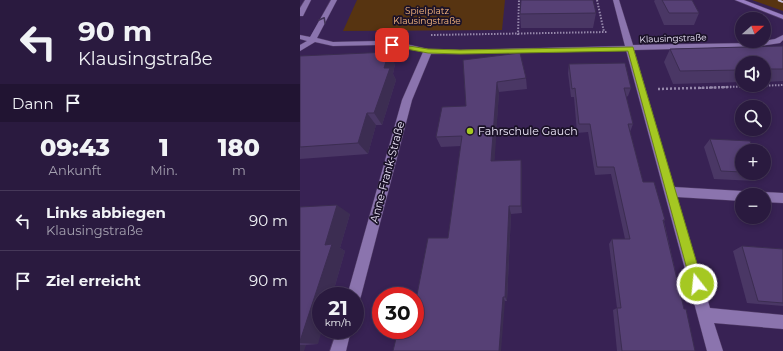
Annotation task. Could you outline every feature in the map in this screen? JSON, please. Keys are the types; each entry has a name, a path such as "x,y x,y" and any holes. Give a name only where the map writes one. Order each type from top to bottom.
{"main road":[{"path":"738,0 783,17"}],"street":[{"path":"300,14 308,0"},
{"path":"300,49 312,41 334,0"},
{"path":"616,0 672,192 715,351"},
{"name":"Klausingstraße","path":"300,37 312,41 333,44 378,43 406,46 428,51 518,51 753,46 777,41 783,37"},
{"name":"Anne-Frank-Straße","path":"356,287 407,100 428,51"},
{"path":"672,192 735,196"},
{"path":"771,197 783,198"},
{"path":"706,315 783,322"},
{"path":"338,351 341,339"}],"path":[{"path":"518,51 519,0"},
{"path":"597,0 604,32"},
{"path":"431,35 625,32"},
{"path":"642,89 783,85"}],"green space":[{"name":"Spielplatz Klausingstraße","path":"357,0 505,0 502,30 343,31"},
{"path":"752,0 783,0 783,11"}],"building":[{"path":"521,0 593,0 596,13 520,14"},
{"path":"662,0 692,0 699,13 669,13"},
{"path":"771,46 783,46 783,69 771,69 771,56 735,56 735,70 680,71 670,49 771,48"},
{"path":"389,52 384,68 390,68 374,113 367,113 358,143 300,147 300,56"},
{"path":"520,53 526,78 497,82 491,161 521,160 521,206 509,206 505,297 503,297 499,351 393,351 396,339 424,339 424,287 418,287 428,238 448,238 462,136 436,137 442,107 466,106 463,60"},
{"path":"625,63 631,88 624,88 633,124 628,124 643,182 654,182 665,220 663,220 684,309 686,309 695,351 622,351 617,308 621,308 612,239 630,239 614,167 597,167 590,124 579,124 575,88 572,89 569,64"},
{"path":"710,139 750,141 751,144 735,144 735,172 721,171"},
{"path":"337,205 325,245 332,244 318,287 312,287 312,305 300,341 300,207"},
{"path":"742,246 783,249 783,303 758,301"}],"railway":[{"path":"778,0 783,2"}],"place":[{"name":"Fahrschule Gauch","path":"470,131"}],"route":[{"path":"392,45 406,46 428,51 460,52 630,49 697,284"}]}
